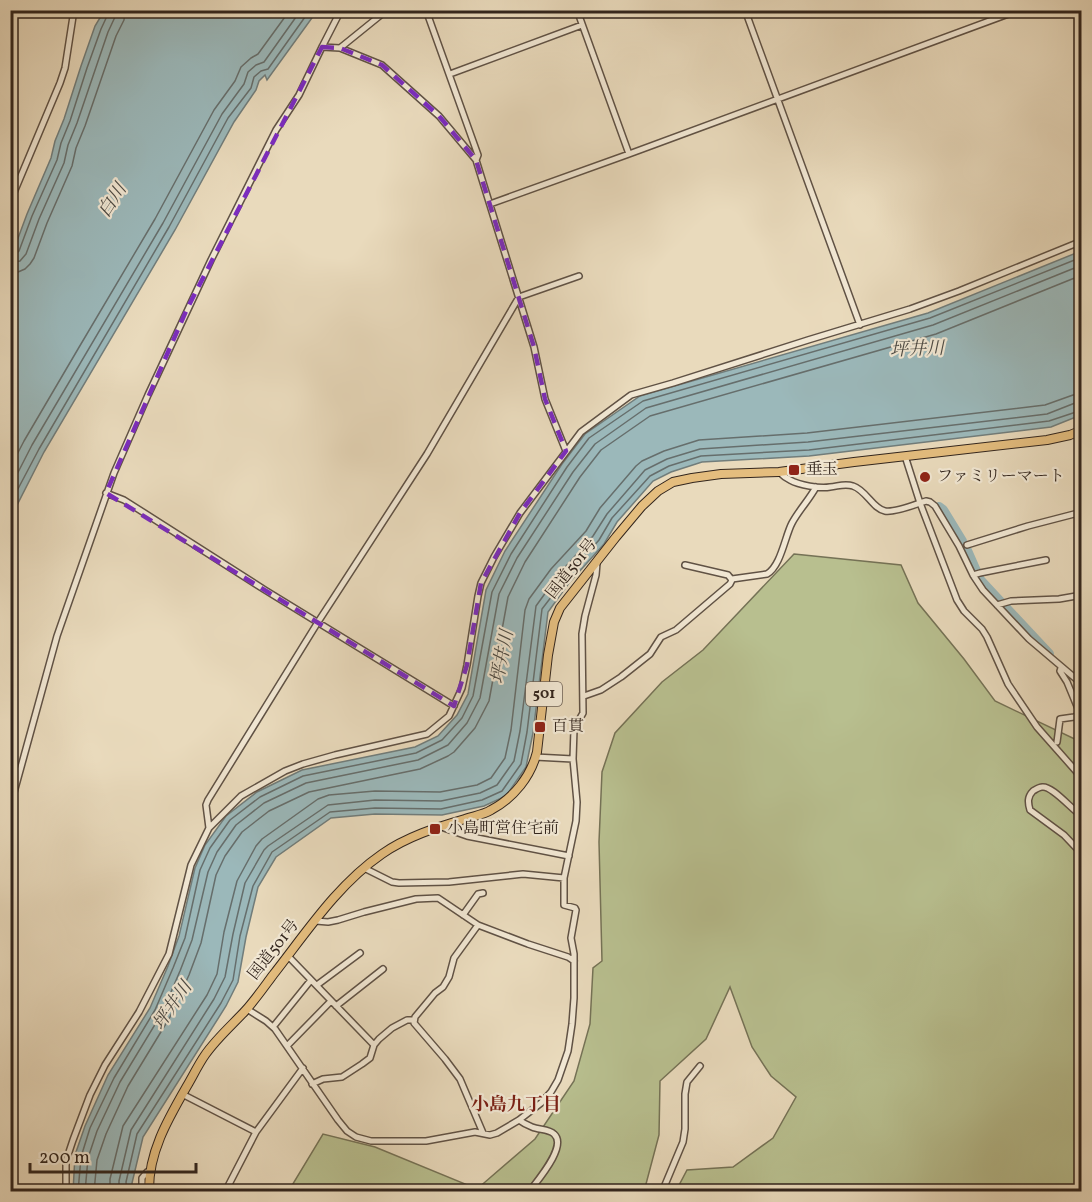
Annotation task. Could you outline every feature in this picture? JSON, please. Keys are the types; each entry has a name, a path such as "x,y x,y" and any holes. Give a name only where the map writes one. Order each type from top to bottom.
{"highway":[{"name":"国道501号","path":"149,1191 150,1172 164,1129 205,1055 247,1009 353,878 383,853 398,845 441,827 489,812 502,804 527,778 536,757 554,621 560,608 616,537 642,506 658,492 673,483 692,478 721,474 778,472 1047,440 1082,430"}],"street":[{"path":"10,202 63,75 74,10"},
{"path":"10,807 57,636 106,493 187,309 276,130 299,95 341,10"},
{"path":"340,48 387,10"},
{"path":"426,10 478,155 476,160"},
{"path":"577,10 629,154"},
{"path":"745,10 860,325"},
{"path":"490,204 1019,10"},
{"path":"1077,10 1082,18"},
{"path":"450,74 582,25"},
{"path":"321,47 340,48 382,65 439,116 476,160 534,347 545,399 566,451"},
{"path":"66,1191 66,1161 90,1095 169,954 191,865 209,828 241,796 285,771 335,755 427,734 448,716 462,688 475,610 482,583 494,557 520,513 581,432 631,394 910,309 1082,241"},
{"path":"209,828 206,805 208,800 318,622 433,444 519,297 579,276"},
{"path":"905,456 920,503 957,600 964,611 982,629 1008,684 1037,727 1082,778"},
{"path":"778,472 791,481 816,487 851,485 864,493 885,512 930,502 935,506 977,574 983,590 1000,604 1029,639 1082,684"},
{"path":"732,579 767,574 772,571 785,545 792,523 816,487"},
{"path":"106,493 124,500 454,706"},
{"path":"967,545 1082,512"},
{"path":"977,574 1046,560"},
{"path":"247,1009 273,1027 338,1120 347,1131 356,1137 371,1141 426,1141 475,1132 490,1135 519,1120 551,1092 564,1065 572,1024 574,961 571,938 576,910 564,905 564,878 576,821 577,802 573,759 574,729 583,713 582,634 598,561"},
{"path":"685,565 728,575 732,579"},
{"path":"584,696 601,690 621,677 650,654 661,637 676,630 730,584 732,579"},
{"path":"1000,604 1011,600 1059,599 1082,595"},
{"path":"1057,742 1060,719 1078,715 1067,682 1060,671 1061,668"},
{"path":"536,757 573,759"},
{"path":"1082,816 1050,788 1041,786 1029,796 1030,810 1064,835 1082,854"},
{"path":"441,827 467,836 569,856"},
{"path":"364,868 392,882 399,883 449,882 523,874 564,878"},
{"path":"462,915 478,894 483,893"},
{"path":"316,921 328,922 416,899 438,898 478,925 574,961"},
{"path":"414,1020 435,993 443,987 449,977 454,958 478,925"},
{"path":"316,986 360,953"},
{"path":"288,956 374,1045"},
{"path":"336,1006 383,969"},
{"path":"273,1027 311,980"},
{"path":"287,1046 331,1000"},
{"path":"312,1084 323,1079 342,1077 363,1064 369,1058 374,1045 392,1028 407,1020 414,1020"},
{"path":"414,1020 460,1079 483,1133"},
{"path":"662,1191 683,1142 687,1082 700,1066"},
{"path":"225,1191 256,1132 303,1068"},
{"path":"182,1094 256,1132"},
{"path":"519,1120 533,1127 553,1132 558,1140 551,1162 530,1191"},
{"path":"142,1191 142,1178 150,1172"}],"highlighted area":[{"path":"322,47 340,48 382,65 439,116 476,160 534,347 545,399 566,451 520,513 481,583 467,665 454,706 106,493 187,309"}],"green space":[{"path":"794,554 901,565 918,603 995,701 1081,742 1081,1191 676,1191 687,1170 733,1167 773,1138 796,1097 771,1076 752,1047 730,987 706,1039 660,1081 659,1135 646,1184 638,1191 288,1192 323,1134 375,1147 477,1189 535,1139 574,1081 590,1024 593,968 602,961 599,842 602,772 615,733 662,682 703,650"}],"water":[{"name":"白川","path":"104,11 317,11 267,80 265,75 259,81 256,90 234,122 175,230 44,452 11,517 11,257 51,158 95,26"},
{"name":"坪井川","path":"1081,251 1081,415 1051,427 809,456 702,462 671,472 653,481 617,522 604,544 569,583 548,612 533,733 526,767 506,796 484,806 442,815 375,814 331,818 276,857 258,887 238,982 226,1006 143,1137 132,1183 133,1191 73,1192 75,1155 85,1126 108,1075 150,1008 168,966 179,936 195,868 205,845 226,816 257,792 302,770 415,747 438,736 457,715 468,694 486,590 505,551 562,464 585,434 640,396 928,313"}],"waterway":[{"path":"939,507 962,541"},
{"path":"965,546 980,580 1049,654"}],"place":[{"name":"垂玉","path":"794,470"},
{"name":"ファミリーマート","path":"925,477"},
{"name":"百貫","path":"540,727"},
{"name":"小島町営住宅前","path":"435,829"}],"district":[{"name":"小島九丁目","path":"516,1105"}]}
